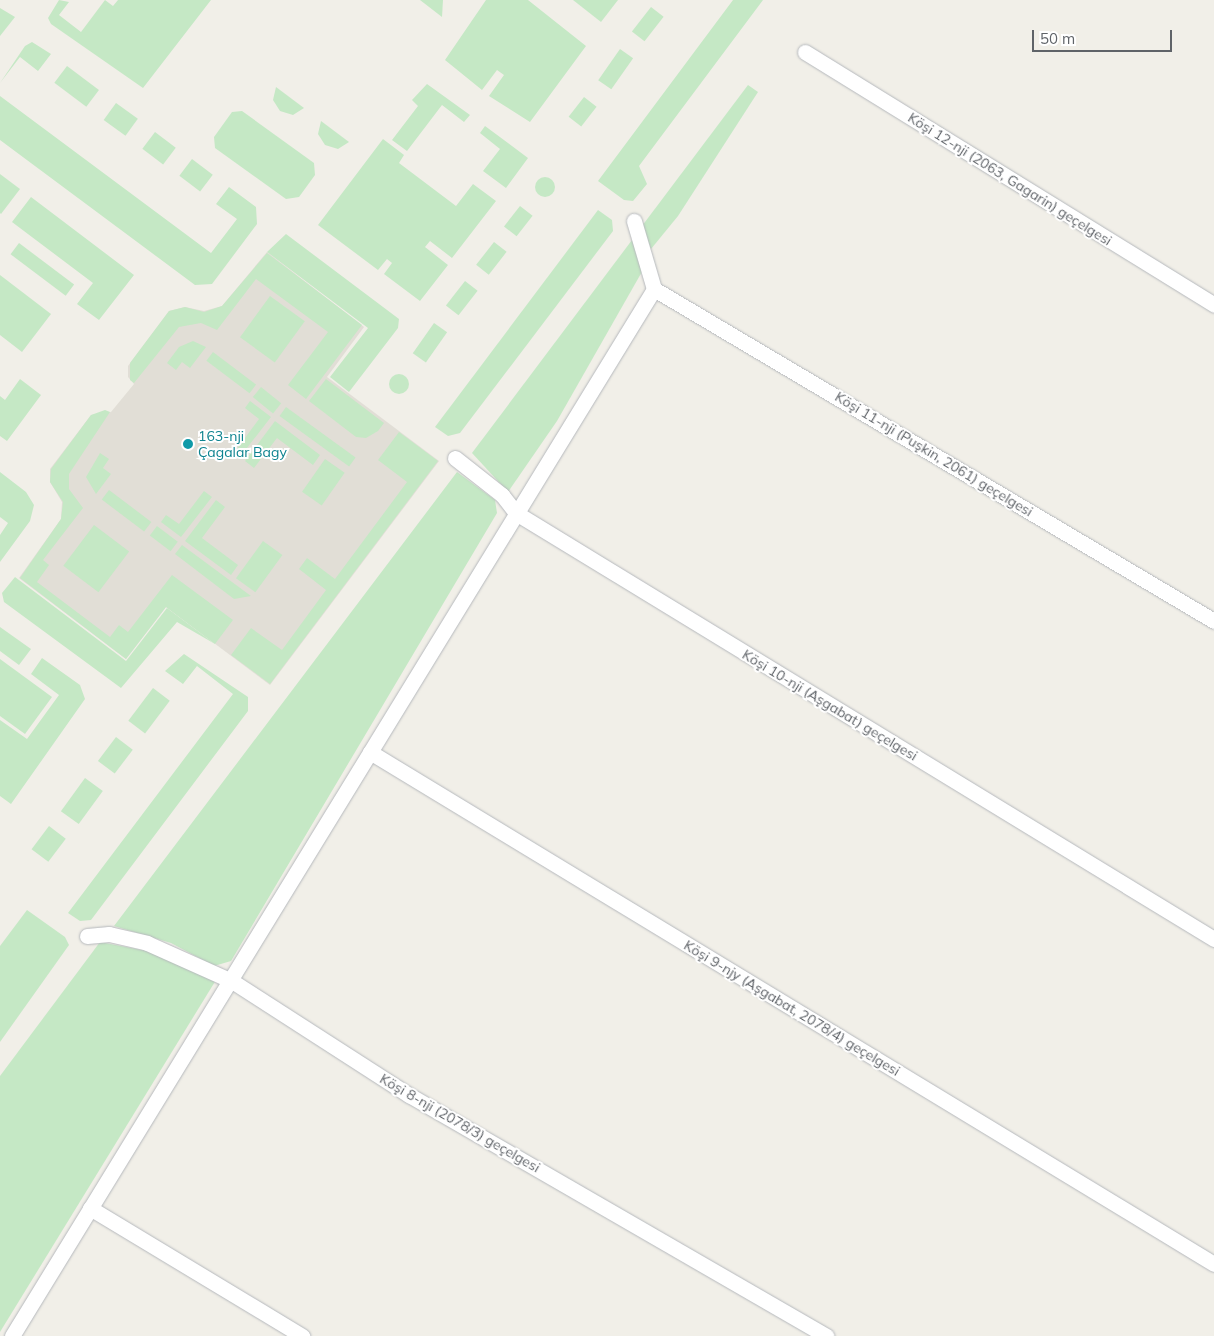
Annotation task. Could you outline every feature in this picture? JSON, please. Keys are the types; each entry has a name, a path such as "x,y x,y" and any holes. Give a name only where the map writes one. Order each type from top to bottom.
{"street":[{"name":"Köşi 12-nji (2063, Gagarin) geçelgesi","path":"805,52 1214,305"},
{"path":"12,1336 232,981 654,289 634,221"},
{"name":"Köşi 11-nji (Puşkin, 2061) geçelgesi","path":"654,289 1214,621"},
{"name":"Köşi 10-nji (Aşgabat) geçelgesi","path":"455,458 502,495 516,513 1214,940"},
{"name":"Köşi 9-njy (Aşgabat, 2078/4) geçelgesi","path":"370,752 1214,1264"},
{"name":"Köşi 8-nji (2078/3) geçelgesi","path":"87,936 109,934 147,942 232,981 409,1095 826,1336"},
{"path":"90,1208 302,1336"}],"shaded area":[{"path":"267,252 364,327 327,377 439,461 270,685 166,607 126,659 19,578 61,519 62,502 50,482 50,469 91,415 111,412 134,384 128,377 128,366 169,311 185,307 204,311 222,306"}],"green space":[{"path":"59,0 69,2 59,15 81,32 105,0 113,6 118,0 211,0 143,88 51,24 48,18"},
{"path":"420,0 443,0 442,17"},
{"path":"486,0 528,0 586,46 530,122 489,96 504,75 497,70 482,90 445,60"},
{"path":"573,0 618,0 601,22"},
{"path":"733,0 763,0 639,166 647,184 633,201 624,200 598,181"},
{"path":"651,7 664,17 645,41 632,31"},
{"path":"0,8 15,17 0,36"},
{"path":"32,42 51,54 38,71 20,57 0,83 25,46"},
{"path":"620,49 633,58 611,89 598,80"},
{"path":"67,66 99,90 86,107 54,83"},
{"path":"427,84 470,115 464,122 442,105 407,151 392,140 418,106 412,100"},
{"path":"748,85 758,92 678,216 651,249 642,226"},
{"path":"276,87 304,108 293,115 280,111 273,100"},
{"path":"0,96 211,253 237,219 216,204 229,187 256,207 257,224 212,284 195,285 0,140"},
{"path":"584,97 597,107 581,127 569,117"},
{"path":"116,103 138,119 125,136 104,120"},
{"path":"242,111 314,163 315,175 299,197 286,199 215,148 214,137 232,112"},
{"path":"321,121 349,142 338,149 325,145 318,134"},
{"path":"485,126 528,158 506,188 483,171 500,149 480,133"},
{"path":"155,132 176,148 163,164 142,149"},
{"path":"383,139 404,155 399,163 456,206 473,184 496,201 452,258 430,241 425,247 448,265 420,301 384,274 392,263 387,259 378,270 318,225"},
{"path":"192,159 213,175 200,191 179,176"},
{"path":"0,174 20,189 1,214 0,213"},
{"path":"541,177 549,177 555,183 555,191 549,197 541,197 535,191 535,183"},
{"path":"31,197 134,275 99,320 77,304 93,283 12,222"},
{"path":"520,206 533,216 517,236 504,226"},
{"path":"598,210 612,220 613,231 460,433 448,436 435,427"},
{"path":"286,234 399,319 398,328 349,392 330,377 368,328 267,252"},
{"path":"632,240 643,270 557,421 508,492 472,453"},
{"path":"494,242 507,252 489,275 476,265"},
{"path":"19,243 74,285 66,296 11,254"},
{"path":"267,253 362,325 306,399 288,385 328,332 256,279 217,330 201,323 179,327 134,383 130,380 130,363 169,311 185,307 204,312 222,306"},
{"path":"0,275 51,314 22,352 0,335"},
{"path":"465,281 478,291 459,315 446,305"},
{"path":"270,296 305,321 275,363 240,337"},
{"path":"434,323 447,332 426,362 413,353"},
{"path":"193,341 206,347 190,368 182,362 176,370 167,363 179,347"},
{"path":"213,352 256,384 250,393 206,361"},
{"path":"395,374 403,374 409,380 409,388 403,394 395,394 389,388 389,380"},
{"path":"20,379 41,395 7,441 0,436 0,396 5,400"},
{"path":"326,379 384,423 378,431 366,438 356,437 309,401"},
{"path":"261,387 281,403 273,413 253,397"},
{"path":"250,401 271,417 240,457 234,453 259,419 245,408"},
{"path":"286,407 356,458 349,466 280,416"},
{"path":"105,410 110,412 69,474 69,489 83,508 43,560 49,565 37,582 110,637 119,625 128,632 172,575 233,620 215,644 166,607 126,659 20,578 61,519 63,502 50,482 51,469 91,415"},
{"path":"275,421 320,455 313,465 277,438 254,468 245,461"},
{"path":"399,432 438,461 270,684 231,655 251,628 282,650 326,590 299,569 307,558 335,579 407,482 378,460"},
{"path":"100,453 109,459 103,468 111,474 96,494 86,477"},
{"path":"325,459 345,473 322,506 302,492"},
{"path":"0,472 26,492 34,505 30,521 0,562 0,535 8,523 0,517"},
{"path":"457,472 495,500 497,513 231,961 214,966 171,943 114,926"},
{"path":"109,490 151,522 144,531 102,500"},
{"path":"204,491 212,497 181,537 161,522 166,515 179,524"},
{"path":"216,500 225,507 202,538 238,565 231,575 185,541"},
{"path":"94,525 129,551 98,592 63,566"},
{"path":"157,526 178,542 171,551 150,536"},
{"path":"263,541 282,555 255,592 236,578"},
{"path":"182,545 251,596 234,599 175,554"},
{"path":"15,577 126,661 167,608 215,644 177,622 121,688 4,602 2,593"},
{"path":"0,627 31,649 19,665 0,651"},
{"path":"184,654 248,697 248,711 91,920 80,921 68,913 233,694 197,666 183,684 165,671"},
{"path":"42,658 80,685 85,699 11,804 0,796 0,720 27,739 59,695 31,674"},
{"path":"0,659 52,697 25,734 0,716"},
{"path":"153,688 170,701 145,733 128,721"},
{"path":"116,737 133,750 115,774 98,761"},
{"path":"85,778 103,791 79,824 61,811"},
{"path":"49,826 66,839 48,862 32,849"},
{"path":"27,910 65,937 69,945 0,1042 0,946"},
{"path":"100,942 147,951 216,980 0,1332 0,1076"}],"place":[{"name":"163-nji Çagalar Bagy","path":"188,444"}]}
